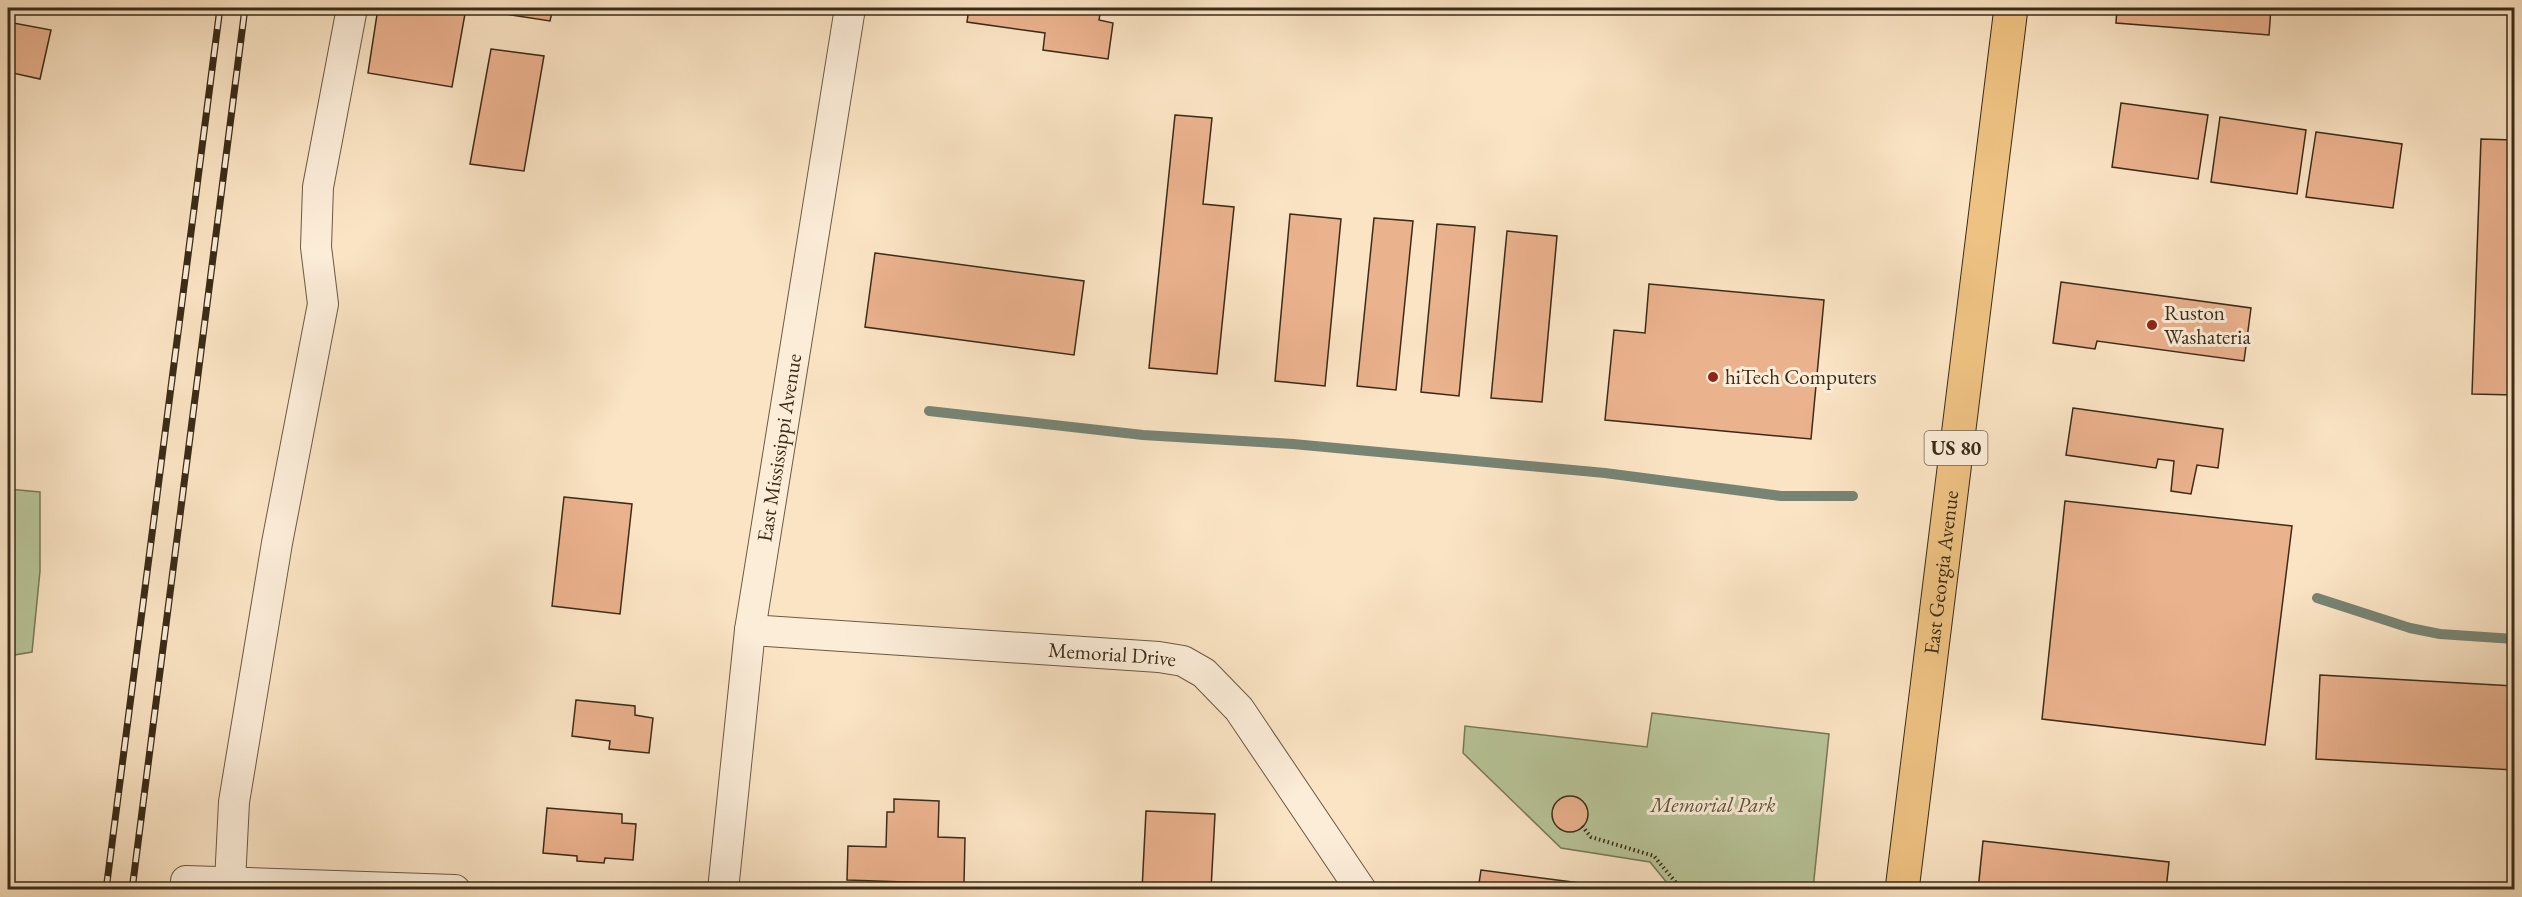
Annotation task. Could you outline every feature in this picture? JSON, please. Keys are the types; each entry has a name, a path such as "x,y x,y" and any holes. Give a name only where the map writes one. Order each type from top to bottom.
{"main road":[{"name":"East Georgia Avenue","path":"1902,890 2011,8"}],"street":[{"path":"230,882 234,802 277,543 323,304 316,247 318,187 352,8"},
{"name":"East Mississippi Avenue","path":"723,890 750,630 850,8"},
{"name":"Memorial Drive","path":"750,630 1159,657 1183,661 1204,673 1239,709 1361,890"},
{"path":"186,881 454,890"}],"path":[{"path":"1582,826 1591,837 1654,856 1677,884 1677,890"}],"green space":[{"path":"8,489 40,492 40,571 32,652 8,656"},
{"name":"Memorial Park","path":"1652,713 1829,734 1813,889 1672,889 1650,862 1561,848 1463,753 1465,726 1647,747"}],"building":[{"path":"378,8 466,8 452,87 368,73"},
{"path":"466,8 553,8 550,21"},
{"path":"969,8 1101,8 1099,20 1113,23 1108,59 1043,50 1045,33 967,22"},
{"path":"2117,8 2271,8 2269,35 2116,23"},
{"path":"8,22 51,30 40,79 8,72"},
{"path":"491,49 544,56 524,171 470,164"},
{"path":"2121,103 2208,115 2198,179 2112,167"},
{"path":"1175,115 1212,118 1203,204 1234,207 1217,374 1149,368"},
{"path":"2220,117 2306,130 2297,194 2211,182"},
{"path":"2316,132 2402,144 2393,208 2306,197"},
{"path":"2481,139 2514,140 2514,395 2472,394"},
{"path":"1290,214 1341,219 1325,386 1275,381"},
{"path":"1374,218 1413,221 1396,390 1357,386"},
{"path":"1437,224 1475,227 1459,396 1421,392"},
{"path":"1507,231 1557,236 1542,402 1491,398"},
{"path":"875,253 1084,281 1074,355 865,327"},
{"name":"Ruston Washateria","path":"2061,282 2251,308 2244,361 2097,341 2095,349 2053,343"},
{"name":"hiTech Computers","path":"1649,284 1824,300 1811,439 1605,420 1614,330 1645,333"},
{"path":"2073,408 2223,429 2218,468 2197,465 2191,494 2171,491 2174,461 2158,459 2156,468 2066,455"},
{"path":"564,497 632,504 620,614 552,606"},
{"path":"2065,501 2292,526 2265,745 2042,719"},
{"path":"2320,675 2514,686 2514,770 2316,759"},
{"path":"576,700 635,706 635,715 653,718 649,753 609,749 610,741 572,736"},
{"path":"1570,796 1583,801 1588,814 1583,827 1570,832 1557,827 1552,814 1557,801"},
{"path":"894,799 939,801 938,837 965,838 964,884 847,880 848,846 886,847 887,812 894,812"},
{"path":"547,808 622,814 622,823 636,824 633,860 605,858 604,863 577,861 577,856 543,853"},
{"path":"1146,811 1215,814 1211,890 1142,890"},
{"path":"1983,841 2169,862 2166,890 1978,890"},
{"path":"1481,870 1603,886 1603,890 1478,890"}],"waterway":[{"path":"929,411 1143,435 1293,444 1605,473 1781,496 1853,496"},
{"path":"2317,598 2410,628 2440,634 2514,639"}],"railway":[{"path":"106,890 220,8"},
{"path":"132,890 245,8"}],"place":[{"name":"Ruston Washateria","path":"2152,325"},
{"name":"hiTech Computers","path":"1713,377"}]}
